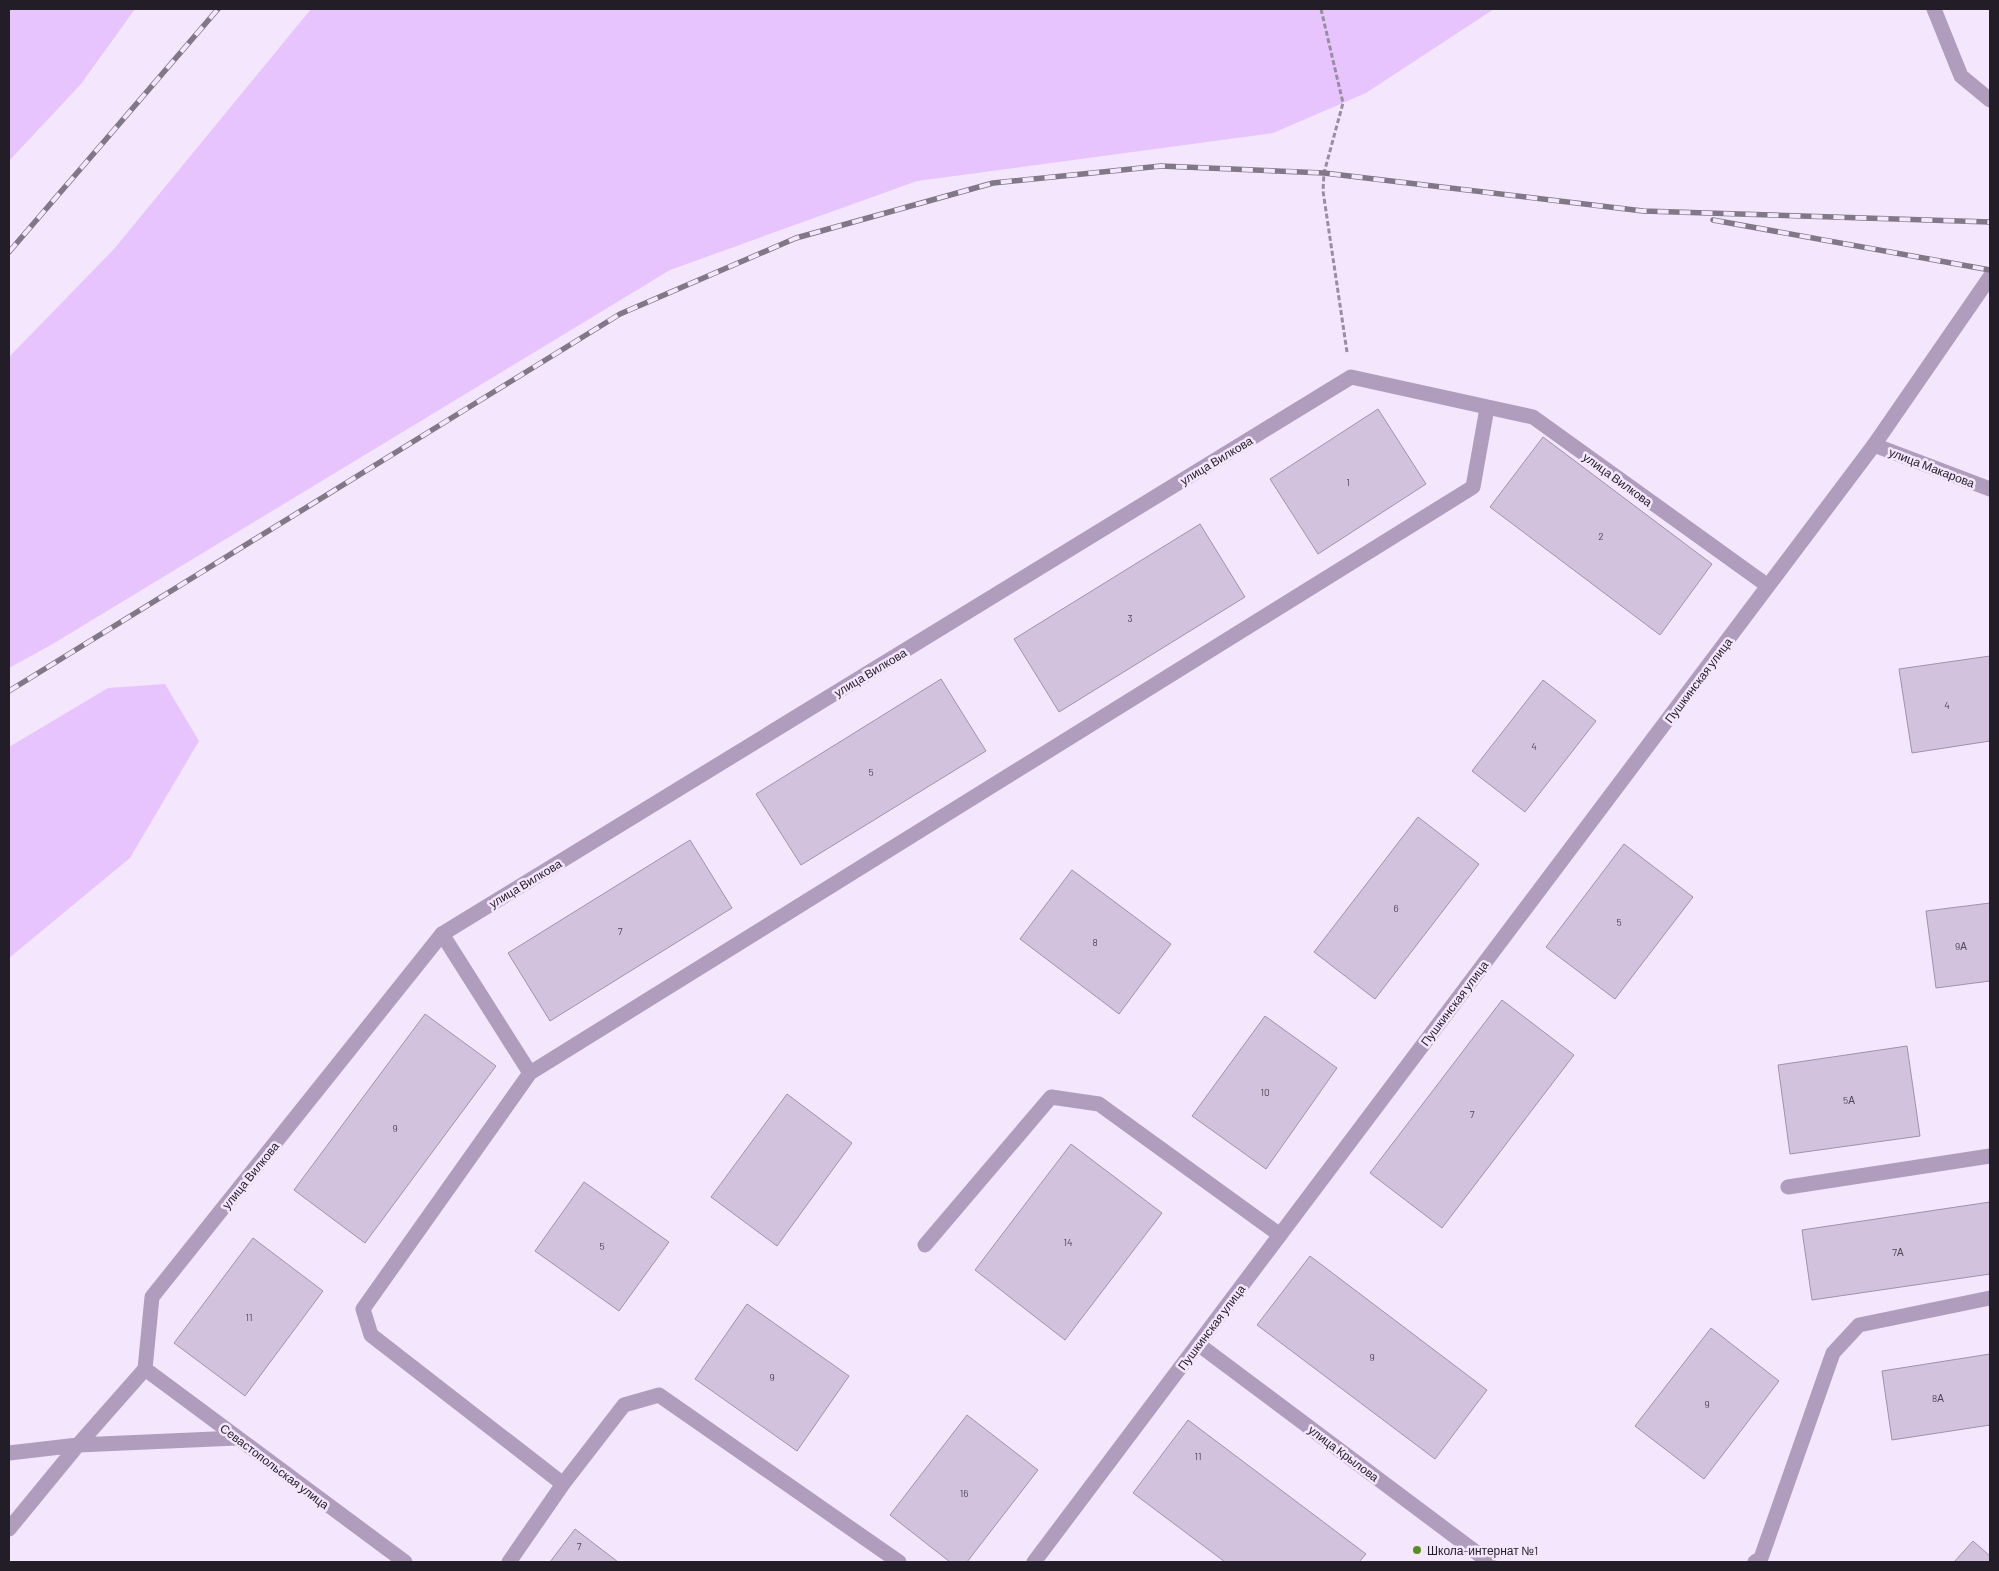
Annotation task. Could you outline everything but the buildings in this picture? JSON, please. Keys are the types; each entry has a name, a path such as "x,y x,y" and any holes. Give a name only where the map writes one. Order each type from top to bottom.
{"street":[{"path":"1934,9 1961,76 1990,100"},
{"name":"Пушкинская улица","path":"1034,1562 1874,444 1990,277"},
{"name":"улица Вилкова","path":"145,1369 152,1297 442,934 1351,377 1533,418 1768,586"},
{"path":"563,1484 371,1335 363,1309 530,1073 1473,488 1487,408"},
{"name":"улица Макарова","path":"1874,444 1990,489"},
{"path":"442,934 530,1073"},
{"path":"925,1245 1052,1097 1099,1104 1280,1235"},
{"path":"1788,1187 1990,1156"},
{"path":"1755,1562 1761,1558 1833,1353 1859,1325 1990,1298"},
{"name":"улица Крылова","path":"1198,1344 1489,1562"},
{"path":"9,1529 78,1445 145,1369"},
{"name":"Севастопольская улица","path":"145,1369 405,1562"},
{"path":"508,1562 563,1484 624,1406 659,1395 899,1562"},
{"path":"9,1454 78,1445 237,1438"}],"path":[{"path":"1321,9 1343,103 1324,172 1323,191 1351,377"}],"shaded area":[{"path":"9,9 135,9 81,84 9,161"},
{"path":"311,9 1494,9 1366,93 1273,133 917,181 670,270 51,645 9,668 9,357 114,249"},
{"path":"165,684 199,741 130,858 9,958 9,747 108,688"}],"railway":[{"path":"9,252 218,9"},
{"path":"9,691 620,314 796,238 993,183 1161,166 1324,173 1643,211 1990,222"},
{"path":"1713,220 1990,270"}],"place":[{"name":"Школа-интернат №1","path":"1417,1550"}]}
